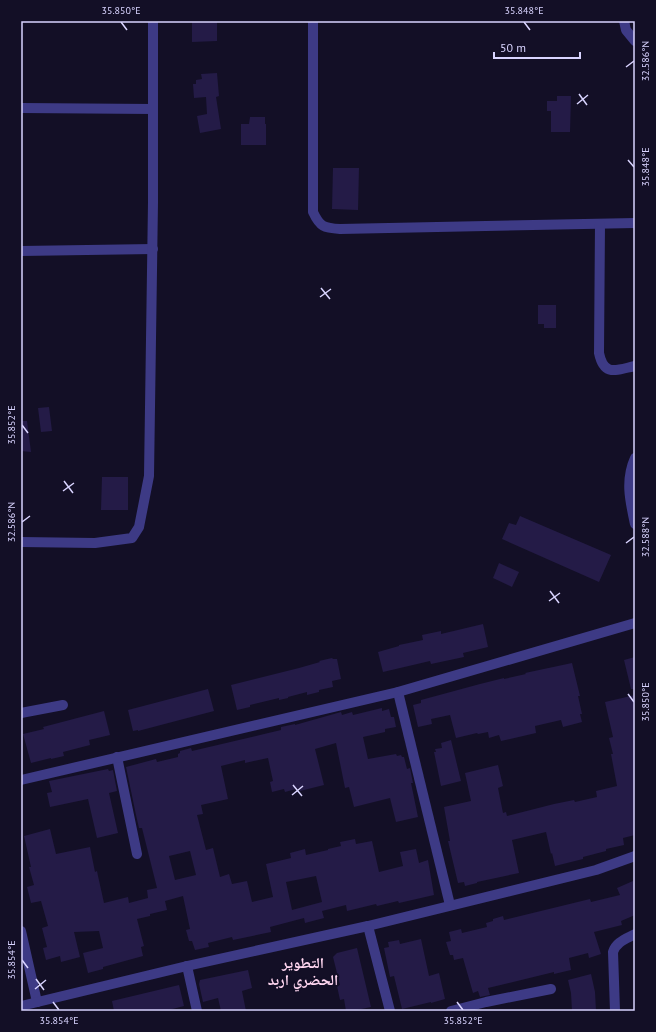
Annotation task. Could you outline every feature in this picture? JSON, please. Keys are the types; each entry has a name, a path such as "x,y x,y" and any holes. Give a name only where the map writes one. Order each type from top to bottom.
{"street":[{"path":"21,542 95,543 132,538 139,527 149,476 153,21"},
{"path":"313,21 314,212 321,225 327,228 340,229 635,223"},
{"path":"624,21 626,30 635,41"},
{"path":"21,108 153,109"},
{"path":"600,224 600,362 609,370 635,366"},
{"path":"21,251 152,249"},
{"path":"635,458 630,468 628,486 635,524"},
{"path":"21,780 398,692 635,623"},
{"path":"398,692 450,905"},
{"path":"21,713 63,705"},
{"path":"117,758 137,854"},
{"path":"21,1006 187,966 368,926 596,870 635,856"},
{"path":"368,926 390,1011"},
{"path":"21,931 37,1002"},
{"path":"615,1011 614,947 619,942 635,934"},
{"path":"187,966 197,1011"},
{"path":"451,1011 550,989"}],"building":[{"path":"192,21 217,21 217,41 192,42"},
{"path":"217,73 219,96 216,97 221,129 200,133 197,116 207,114 206,97 194,98 193,84 196,84 196,80 202,79 201,74"},
{"path":"557,96 571,96 570,132 551,132 551,111 547,111 547,101 557,101"},
{"path":"250,117 265,117 266,145 241,145 241,124 249,124"},
{"path":"333,168 359,168 358,210 332,209"},
{"path":"538,305 556,305 556,328 544,328 544,324 538,324"},
{"path":"49,407 52,431 41,432 38,408"},
{"path":"21,421 27,421 31,452 21,451"},
{"path":"102,477 128,477 128,510 101,510"},
{"path":"520,516 611,555 599,582 502,539 509,523 516,525"},
{"path":"499,563 519,572 512,587 493,578"},
{"path":"483,624 488,647 463,653 464,657 431,664 430,661 383,672 378,652 399,645 423,640 422,635 441,631 441,634"},
{"path":"635,657 635,689 631,689 624,660"},
{"path":"332,658 337,659 341,679 332,681 333,687 319,690 319,692 307,695 307,692 279,700 279,698 250,705 250,707 237,710 231,685"},
{"path":"572,663 580,696 578,696 582,714 580,714 582,722 563,727 561,720 535,726 536,733 501,741 499,735 489,738 488,732 456,738 450,715 431,719 432,724 418,727 413,705 421,703 421,700 504,678"},
{"path":"208,689 214,711 133,731 128,710"},
{"path":"635,695 635,835 623,838 624,845 606,849 606,851 583,857 583,859 555,866 546,832 512,840 519,873 465,886 464,882 458,883 448,841 450,841 444,807 471,801 465,773 498,765 503,786 498,788 503,813 506,812 507,816 554,804 574,800 575,802 597,797 596,791 617,786 611,754 613,754 609,738 613,737 605,702"},
{"path":"382,708 382,711 389,709 391,717 394,717 396,727 385,729 385,732 363,737 368,759 396,754 397,756 401,755 404,757 407,769 410,768 413,783 411,783 418,817 396,822 390,798 354,807 349,787 345,788 336,743 315,749 324,785 300,791 300,788 285,792 284,789 272,792 270,782 273,781 268,758 245,763 245,760 221,766 228,799 201,805 203,814 197,815 206,850 213,848 220,877 229,874 232,884 247,881 252,902 273,897 266,864 291,858 290,853 305,849 306,855 341,846 340,842 355,839 356,844 372,841 379,872 403,866 400,852 416,849 419,863 428,860 434,895 399,903 398,901 377,906 376,904 347,911 346,905 322,911 324,918 305,923 304,918 270,927 271,932 233,940 232,937 208,943 209,947 195,950 192,941 189,941 186,930 190,929 183,896 165,901 167,910 137,919 144,946 141,947 143,956 103,967 103,969 88,973 83,953 103,948 99,931 74,932 80,957 61,962 60,956 46,960 43,948 47,947 42,928 48,926 41,901 31,903 27,887 34,885 29,867 31,867 24,836 50,829 56,854 90,847 95,872 97,871 104,903 128,897 129,903 148,898 147,890 157,888 142,828 139,828 126,767 156,759 157,762 178,757 180,751 191,748 192,751 281,730 281,727 295,725 341,712 342,715 352,712 353,715","holes":["190,851 196,875 175,880 169,856","316,876 322,902 292,910 286,882"]},
{"path":"104,711 110,735 89,740 90,745 63,752 64,756 31,763 23,734 44,729 43,727"},
{"path":"451,740 461,781 441,786 434,752 436,752 435,749 442,748 441,743"},
{"path":"108,769 109,771 113,770 117,791 109,793 118,833 97,838 88,799 50,807 47,793 52,792 49,781"},
{"path":"633,881 635,887 635,915 621,921 622,925 594,932 601,954 589,958 588,953 569,958 571,970 554,974 554,972 488,988 490,995 480,997 478,991 473,993 463,958 454,960 453,955 450,955 446,942 451,941 449,932 461,929 462,933 487,927 486,923 503,916 504,920 590,899 591,902 620,895 617,888"},
{"path":"421,939 429,976 439,973 445,999 402,1009 394,976 390,977 384,948 389,947 388,942 399,940 400,944"},
{"path":"357,948 371,1007 346,1011 344,999 340,1000 337,986 340,985 333,957 337,953"},
{"path":"248,970 252,988 242,991 246,1011 221,1011 218,998 203,1002 199,984 200,980"},
{"path":"591,974 595,992 596,1011 572,1011 571,993 568,980"},
{"path":"179,985 184,1006 165,1011 114,1011 112,1001"}],"district":[{"name":"التطوير الحضري اربد","path":"303,970"}]}
